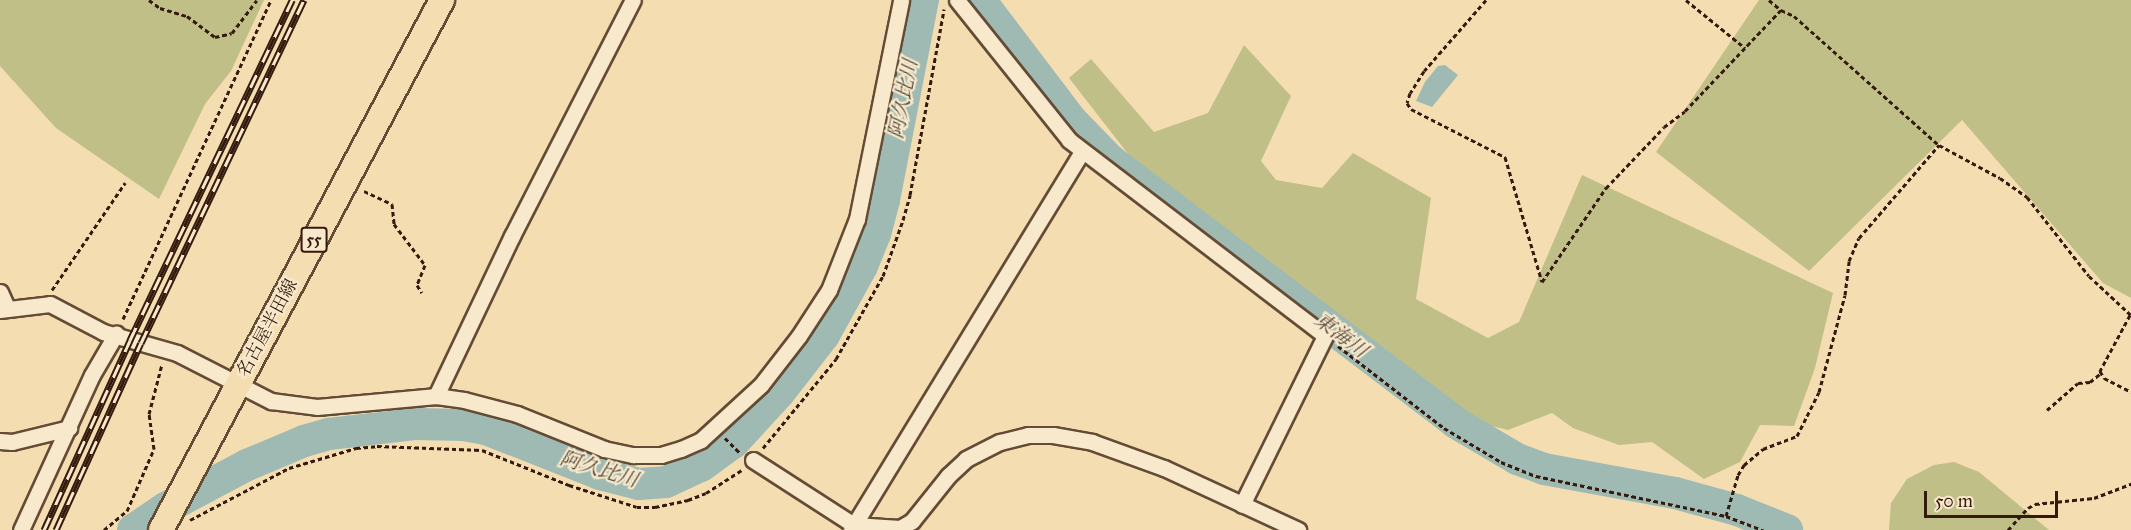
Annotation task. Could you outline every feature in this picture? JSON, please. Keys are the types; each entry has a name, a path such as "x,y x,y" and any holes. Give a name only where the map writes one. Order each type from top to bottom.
{"main road":[{"name":"名古屋半田線","path":"172,527 187,481 237,383 442,0"}],"street":[{"path":"436,396 512,236 633,0"},
{"path":"0,292 4,309 46,304 103,332 116,334 166,351 271,401 316,407 436,396 517,414 604,449 633,455 661,455 681,449 701,440 760,385 799,336 829,290 857,219 901,0"},
{"path":"957,0 1069,140 1325,336 1242,505"},
{"path":"852,527 1082,151"},
{"path":"21,530 92,375 116,334"},
{"path":"0,441 12,442 69,428"},
{"path":"752,461 852,527 900,528 912,521 948,476 966,459 1000,442 1028,435 1053,435 1092,442 1164,468 1298,530"}],"path":[{"path":"149,0 160,8 188,16 215,37 232,33 257,0"},
{"path":"116,334 271,0"},
{"path":"172,527 289,468 356,448 418,446 482,450 568,485 637,507 655,507 688,500 715,488 752,461 836,360 883,276 908,203 946,0"},
{"path":"1486,0 1424,71 1410,93 1407,103 1411,109 1505,157 1542,282 1606,188 1781,10"},
{"path":"1686,0 1745,48"},
{"path":"1769,0 1781,10 1794,16 1939,145 2000,178 2027,198 2089,276 2130,315 2101,373 2090,382 2078,383 2047,410"},
{"path":"1726,516 1738,475 1744,465 1762,449 1797,436 1820,392 1855,244 1939,145"},
{"path":"345,182 392,204 394,224 424,265 417,285 422,293"},
{"path":"46,304 48,296 83,241 125,183"},
{"path":"1325,336 1444,428 1501,462 1557,481 1726,516 1763,530"},
{"path":"104,530 128,511 154,449 149,414 166,351"},
{"path":"2101,373 2110,381 2131,392"},
{"path":"715,428 752,461"},
{"path":"2008,530 2028,508 2035,504 2094,498 2131,484"}],"shaded area":[{"path":"0,0 264,0 231,71 205,104 159,199 56,128 0,66"},
{"path":"1759,0 2131,0 2131,298 2103,283 1962,120 1809,271 1656,152"},
{"path":"1244,45 1291,96 1261,161 1276,180 1322,188 1353,153 1431,198 1416,299 1488,338 1519,322 1582,175 1833,293 1815,368 1794,426 1760,425 1740,462 1704,479 1652,442 1619,445 1573,428 1552,413 1508,430 1463,419 1146,177 1069,78 1091,59 1154,132 1208,113"},
{"path":"1954,462 1979,472 2049,530 1889,530 1891,503 1907,479 1934,465"}],"water":[{"path":"1445,65 1458,75 1432,107 1416,101 1425,82 1438,66"}],"waterway":[{"name":"阿久比川","path":"133,530 166,508 247,465 304,441 329,434 416,424 463,425 486,429 600,474 639,484 666,482 701,466 733,443 779,393 824,335 862,266 875,234 884,200 923,0"},
{"name":"東海川","path":"980,0 1071,120 1110,160 1456,423 1517,459 1544,469 1675,493 1737,510 1787,530"}],"railway":[{"path":"44,530 130,340 292,0"},
{"path":"56,530 141,343 304,0"}]}
